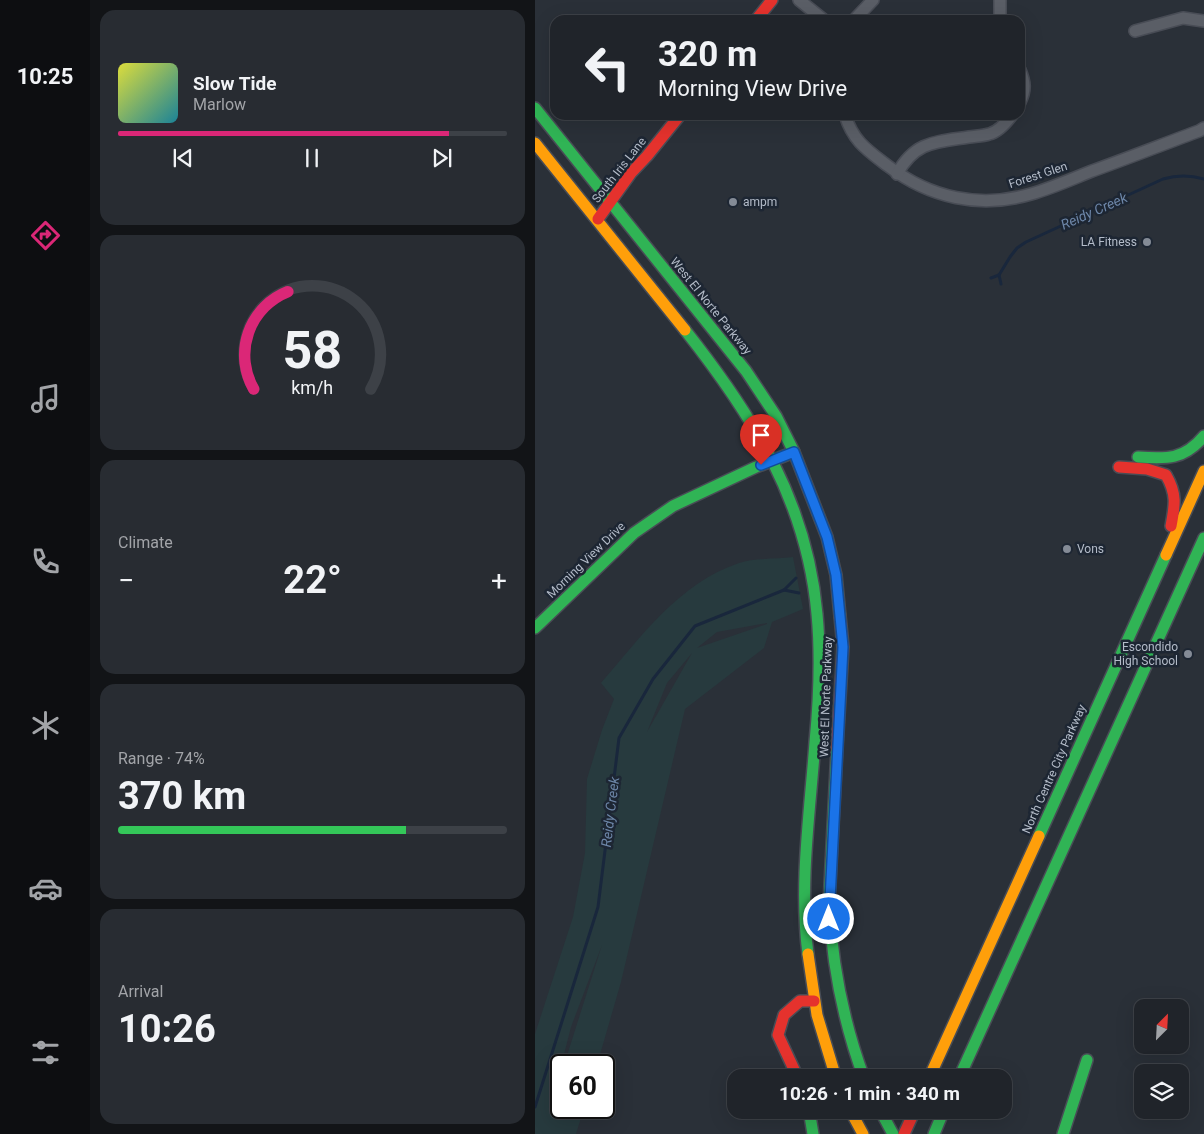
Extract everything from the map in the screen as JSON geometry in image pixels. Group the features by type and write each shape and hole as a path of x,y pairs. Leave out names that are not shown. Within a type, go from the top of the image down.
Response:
{"main road":[{"path":"760,15 772,0"},
{"name":"West El Norte Parkway","path":"536,109 746,371 776,416 794,452 827,537 836,575 843,647 829,895 830,934 837,988 847,1032 861,1069"},
{"name":"South Iris Lane","path":"598,219 631,173 676,120"},
{"name":"West El Norte Parkway","path":"535,142 598,219 732,392 773,460 793,507 807,552 817,612 819,644 818,688 805,907 814,1001 833,1069"},
{"path":"1164,560 1176,497 1173,486 1166,475 1158,471 1119,461 1180,457 1204,436"},
{"name":"Morning View Drive","path":"535,628 633,533 673,506 794,452"},
{"name":"North Centre City Parkway","path":"933,1069 1204,471"},
{"path":"963,1069 1204,538"},
{"path":"794,1069 778,1035 784,1015 800,1001 814,1001"},
{"path":"1063,1134 1087,1060"},
{"path":"810,1119 813,1134"},
{"path":"855,1119 863,1134"},
{"path":"885,1119 893,1134"},
{"path":"903,1134 910,1119"},
{"path":"933,1134 940,1119"}],"street":[{"path":"799,0 818,15"},
{"path":"859,15 873,0"},
{"path":"1000,0 1000,15"},
{"path":"1135,31 1183,18 1204,21"},
{"name":"Forest Glen","path":"847,120 855,138 865,149 897,174 925,190 963,200 1001,200 1031,194 1204,128"},
{"path":"897,174 903,163 921,146 933,142 990,134 1008,120"}],"green space":[{"path":"793,557 803,609 772,622 764,648 685,709 621,982 600,1054 567,1054 602,945 571,1027 564,1054 550,1054 550,1119 581,1119 576,1134 535,1134 535,1034 573,917 585,853 587,779 614,699 601,683 646,630 680,598 717,572 745,561","holes":["767,624 697,648 717,632","692,653 647,732 667,683"]}],"waterway":[{"name":"Reidy Creek","path":"991,278 999,275 1017,248 1026,242 1163,179 1184,176 1204,179"},
{"name":"Reidy Creek","path":"999,275 1001,284"},
{"name":"Reidy Creek","path":"535,1107 598,907 619,738 653,679 695,626 784,590 796,578"},
{"name":"Reidy Creek","path":"784,590 799,593"}],"traffic: fast":[{"path":"535,108 746,371 776,416 794,452 827,537 836,575 840,616"},
{"path":"685,330 733,395 773,462 789,497 802,534 811,573 817,614 819,662 818,710 805,875 808,954"},
{"path":"1138,457 1166,458 1182,454 1197,444 1204,436"},
{"path":"535,628 634,533 673,506 756,467 794,452"},
{"path":"963,1069 1204,538"},
{"path":"1039,836 1166,555"},
{"path":"837,749 829,904 833,948 844,1014 861,1069"},
{"path":"1063,1134 1087,1060"},
{"path":"810,1119 813,1134"},
{"path":"885,1119 893,1134"},
{"path":"934,1134 940,1119"}],"traffic: slow":[{"path":"535,143 685,330"},
{"path":"1166,555 1204,471"},
{"path":"933,1069 1039,836"},
{"path":"808,954 817,1015 833,1069"},
{"path":"855,1119 863,1134"}],"traffic: jam":[{"path":"760,15 772,0"},
{"path":"598,219 631,173 676,120"},
{"path":"1119,467 1147,469 1166,475 1172,488 1174,500 1171,526"},
{"path":"837,749 843,647 840,616"},
{"path":"794,1069 778,1035 784,1015 800,1001 814,1001"},
{"path":"904,1134 911,1119"}],"place":[{"name":"ampm","path":"733,202"},
{"name":"LA Fitness","path":"1147,242"},
{"name":"Vons","path":"1067,549"},
{"name":"Escondido High School","path":"1188,654"}],"route":[{"path":"761,465 794,452 827,537 836,575 841,612 843,672 829,919"}]}
